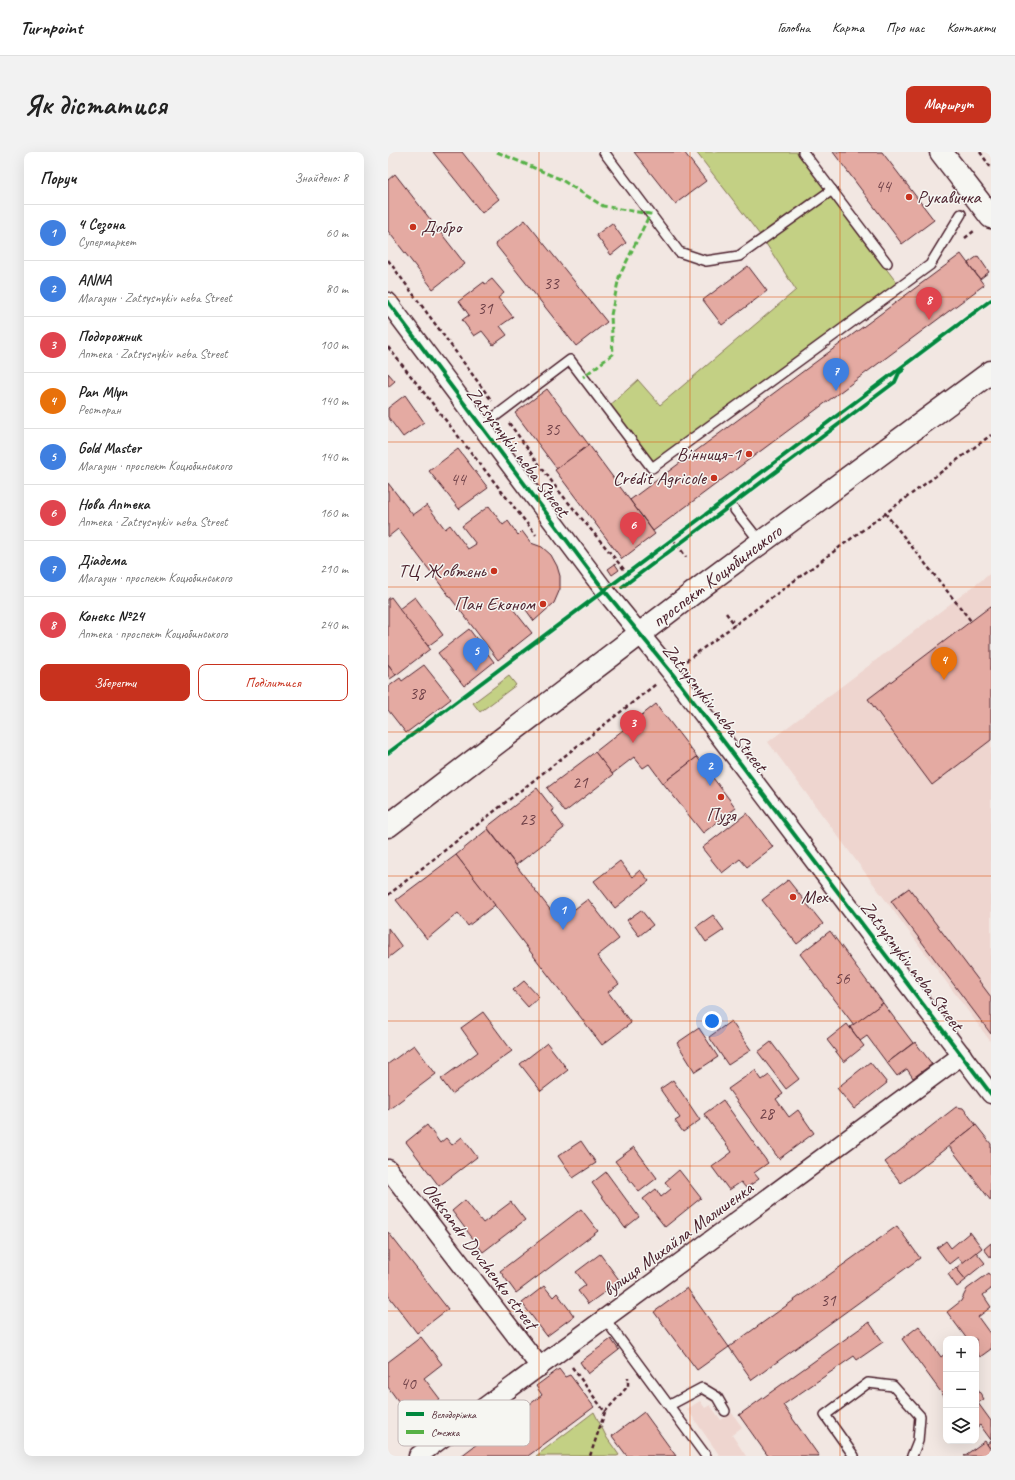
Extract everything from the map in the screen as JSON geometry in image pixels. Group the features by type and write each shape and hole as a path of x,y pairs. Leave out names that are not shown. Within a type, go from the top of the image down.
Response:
{"main road":[{"path":"941,152 991,217"},
{"name":"проспект Коцюбинського","path":"388,826 640,634 991,372"}],"street":[{"name":"Zatsysnykiv neba Street","path":"388,302 604,590 671,672 991,1094"},
{"name":"вулиця Михайла Малишенка","path":"495,1400 962,1055"},
{"name":"Oleksandr Dovzhenko street","path":"388,1169 540,1367"},
{"name":"вулиця Михайла Малишенка","path":"418,1456 432,1446"}],"lane":[{"path":"604,152 679,252 706,261 739,256 832,190"},
{"path":"803,152 887,263"},
{"path":"482,427 570,360 652,468 930,265 961,214"},
{"path":"735,510 761,543"},
{"path":"605,1319 670,1405 706,1456"},
{"path":"854,1456 825,1415 868,1383 893,1386 920,1416 918,1441 912,1456"},
{"path":"670,1405 702,1388 717,1397 724,1411"}],"path":[{"path":"980,152 991,168"},
{"path":"730,496 991,300"},
{"path":"897,377 899,373 991,304"},
{"path":"388,347 542,540"},
{"path":"388,753 724,501"},
{"path":"885,513 971,621"},
{"path":"673,539 686,557"},
{"path":"672,550 685,540"},
{"path":"726,613 735,625"},
{"path":"590,1456 605,1412 628,1386 629,1364 626,1347"},
{"path":"561,1352 605,1412"}],"shaded area":[{"path":"991,573 991,1042 768,742"},
{"path":"700,1401 705,1408 710,1405 721,1420 732,1413 742,1427 732,1435 746,1456 720,1456 687,1409"}],"green space":[{"path":"696,152 798,152 900,287 652,468 607,408 638,380 660,405 796,290 763,239"},
{"path":"509,676 516,685 480,712 473,703"},
{"path":"594,1412 607,1438 619,1455 536,1456"}],"building":[{"path":"433,152 462,152 499,199 482,213"},
{"path":"634,152 684,152 706,181 675,204"},
{"path":"833,152 882,152 934,220 902,244"},
{"path":"395,174 465,264 433,289 388,231 388,180"},
{"path":"525,220 607,322 576,346 495,244"},
{"path":"612,223 626,243 611,255 596,235"},
{"path":"961,254 984,285 653,531 630,500"},
{"path":"978,256 989,272 980,279 968,263"},
{"path":"748,266 767,291 722,325 703,300"},
{"path":"492,279 504,293 498,298 513,317 500,326 507,335 493,345 482,331 474,336 462,320 469,315 459,301 484,282 485,284"},
{"path":"388,373 395,381 388,387"},
{"path":"547,389 589,445 557,469 515,413"},
{"path":"405,395 424,422 403,437 388,417 388,408"},
{"path":"589,445 655,534 622,559 555,470"},
{"path":"458,449 488,488 459,509 429,471"},
{"name":"ТЦ Жовтень","path":"388,483 413,515 427,505 445,529 450,525 468,549 476,544 462,526 489,506 503,525 508,521 518,535 522,531 531,543 542,547 551,555 560,576 560,589 554,603 534,621 521,603 513,609 532,633 498,660 398,529 388,537"},
{"path":"615,564 619,570 612,575 608,569"},
{"path":"391,597 430,649 396,675 388,664 388,599"},
{"path":"415,597 443,635 428,646 399,609"},
{"path":"991,606 991,740 932,785 868,699"},
{"path":"469,629 494,662 464,686 438,653"},
{"path":"388,664 396,675 390,679 388,675"},
{"path":"424,665 451,699 406,733 388,710 388,687 400,678 402,681"},
{"path":"656,704 697,757 663,783 649,764 643,768 634,757 612,774 595,752"},
{"path":"595,752 613,775 565,812 547,788"},
{"path":"697,757 736,808 703,833 663,783"},
{"path":"537,788 554,810 552,811 564,828 516,865 487,827"},
{"path":"747,813 773,847 747,867 740,859 722,873 702,848"},
{"path":"488,829 559,921 588,899 619,939 597,956 619,984 608,992 631,1023 602,1045 456,855"},
{"path":"456,855 495,905 468,926 458,913 427,939 396,900"},
{"path":"620,861 632,877 640,870 649,881 615,908 594,881"},
{"path":"788,880 823,924 797,944 762,900"},
{"path":"909,888 991,997 991,1034 891,901"},
{"path":"641,910 653,925 639,936 627,920"},
{"path":"713,915 724,930 706,942 696,927"},
{"path":"388,928 402,947 388,958"},
{"path":"830,931 883,1003 854,1025 800,954"},
{"path":"524,981 539,997 528,1007 513,990"},
{"path":"883,1003 913,1043 887,1063 867,1036 860,1041 850,1027"},
{"path":"483,1012 512,1051 452,1094 441,1079 478,1052 461,1028"},
{"path":"731,1021 751,1050 728,1065 709,1037"},
{"path":"847,1024 864,1046 844,1062 827,1040"},
{"path":"699,1028 718,1057 695,1072 677,1043"},
{"path":"771,1042 799,1079 786,1089 758,1052"},
{"path":"915,1042 932,1064 913,1078 907,1069 897,1076 887,1063"},
{"path":"547,1043 568,1070 541,1091 520,1064"},
{"path":"414,1045 436,1074 388,1110 388,1064"},
{"path":"870,1062 887,1083 854,1109 837,1088"},
{"path":"755,1070 762,1080 769,1075 783,1094 776,1099 789,1117 798,1110 814,1133 779,1159 728,1089"},
{"path":"673,1080 700,1120 683,1132 675,1121 680,1118 660,1089"},
{"path":"723,1100 768,1163 754,1173 759,1179 746,1188 741,1182 729,1190 712,1167 732,1152 704,1114"},
{"path":"956,1107 963,1108 976,1125 901,1183 885,1162"},
{"path":"427,1125 440,1143 446,1138 452,1145 462,1137 477,1157 439,1186 406,1142"},
{"path":"976,1125 991,1144 991,1201 949,1146"},
{"path":"581,1141 596,1163 573,1178 558,1156"},
{"path":"634,1147 657,1178 639,1192 615,1161"},
{"path":"679,1170 701,1198 665,1227 643,1199 656,1189 661,1197 671,1189 665,1182"},
{"path":"606,1172 639,1217 625,1228 592,1183"},
{"path":"465,1200 483,1223 511,1202 525,1220 483,1252 452,1211"},
{"path":"581,1209 598,1231 516,1293 500,1271"},
{"path":"897,1226 920,1258 752,1380 729,1347"},
{"path":"388,1232 448,1309 417,1333 388,1295"},
{"path":"970,1232 982,1248 963,1263 958,1257 949,1264 937,1248 946,1241 951,1248"},
{"path":"991,1243 991,1258 984,1249"},
{"path":"976,1252 985,1263 965,1279 956,1268"},
{"path":"600,1254 620,1281 588,1304 578,1291 586,1285 576,1272"},
{"path":"956,1268 966,1280 957,1287 948,1274"},
{"path":"989,1273 991,1276 991,1289 983,1295 991,1307 978,1317 991,1335 991,1349 980,1357 979,1336 965,1336 947,1312 961,1301 967,1289"},
{"path":"544,1286 553,1297 557,1293 574,1316 547,1336 522,1303"},
{"path":"687,1288 729,1347 697,1370 654,1312"},
{"path":"869,1322 883,1342 857,1360 854,1356 783,1405 819,1456 768,1456 739,1415"},
{"path":"919,1326 941,1357 943,1355 943,1395 902,1339"},
{"path":"421,1337 442,1364 424,1378 440,1399 398,1401 388,1387 388,1362"},
{"path":"611,1339 619,1350 588,1374 580,1362"},
{"path":"559,1369 565,1377 570,1375 594,1407 528,1456 461,1456 474,1446 530,1446 530,1404 542,1395 536,1386"},
{"path":"979,1392 984,1399 979,1402"},
{"path":"979,1404 991,1421 991,1440 980,1425 979,1426"},
{"path":"644,1412 676,1456 627,1456 612,1436"},
{"path":"985,1441 991,1450 991,1456 964,1456"},
{"path":"991,1441 991,1450 987,1444"}],"marked path":[{"path":"497,152 560,179 603,206 650,214 619,277 611,315 613,354 583,377"}],"cycle path":[{"path":"388,753 991,300"},
{"path":"388,302 604,590 671,672 991,1094"},
{"path":"622,587 895,382 899,373 903,370"}],"place":[{"name":"Рукавичка","path":"909,197"},
{"name":"Добро","path":"413,227"},
{"name":"Конекс №24","path":"929,320"},
{"name":"Діадема","path":"836,391"},
{"name":"Вінниця-1","path":"749,454"},
{"name":"Crédit Agricole","path":"714,478"},
{"name":"Нова Аптека","path":"633,545"},
{"name":"ТЦ Жовтень","path":"494,571"},
{"name":"Пан Економ","path":"543,604"},
{"name":"Gold Master","path":"476,671"},
{"name":"Pan Mlyn","path":"944,680"},
{"name":"Подорожник","path":"633,743"},
{"name":"ANNA","path":"710,786"},
{"name":"Пузя","path":"721,797"},
{"name":"Мех","path":"793,897"},
{"name":"4 Сезона","path":"563,930"}]}
